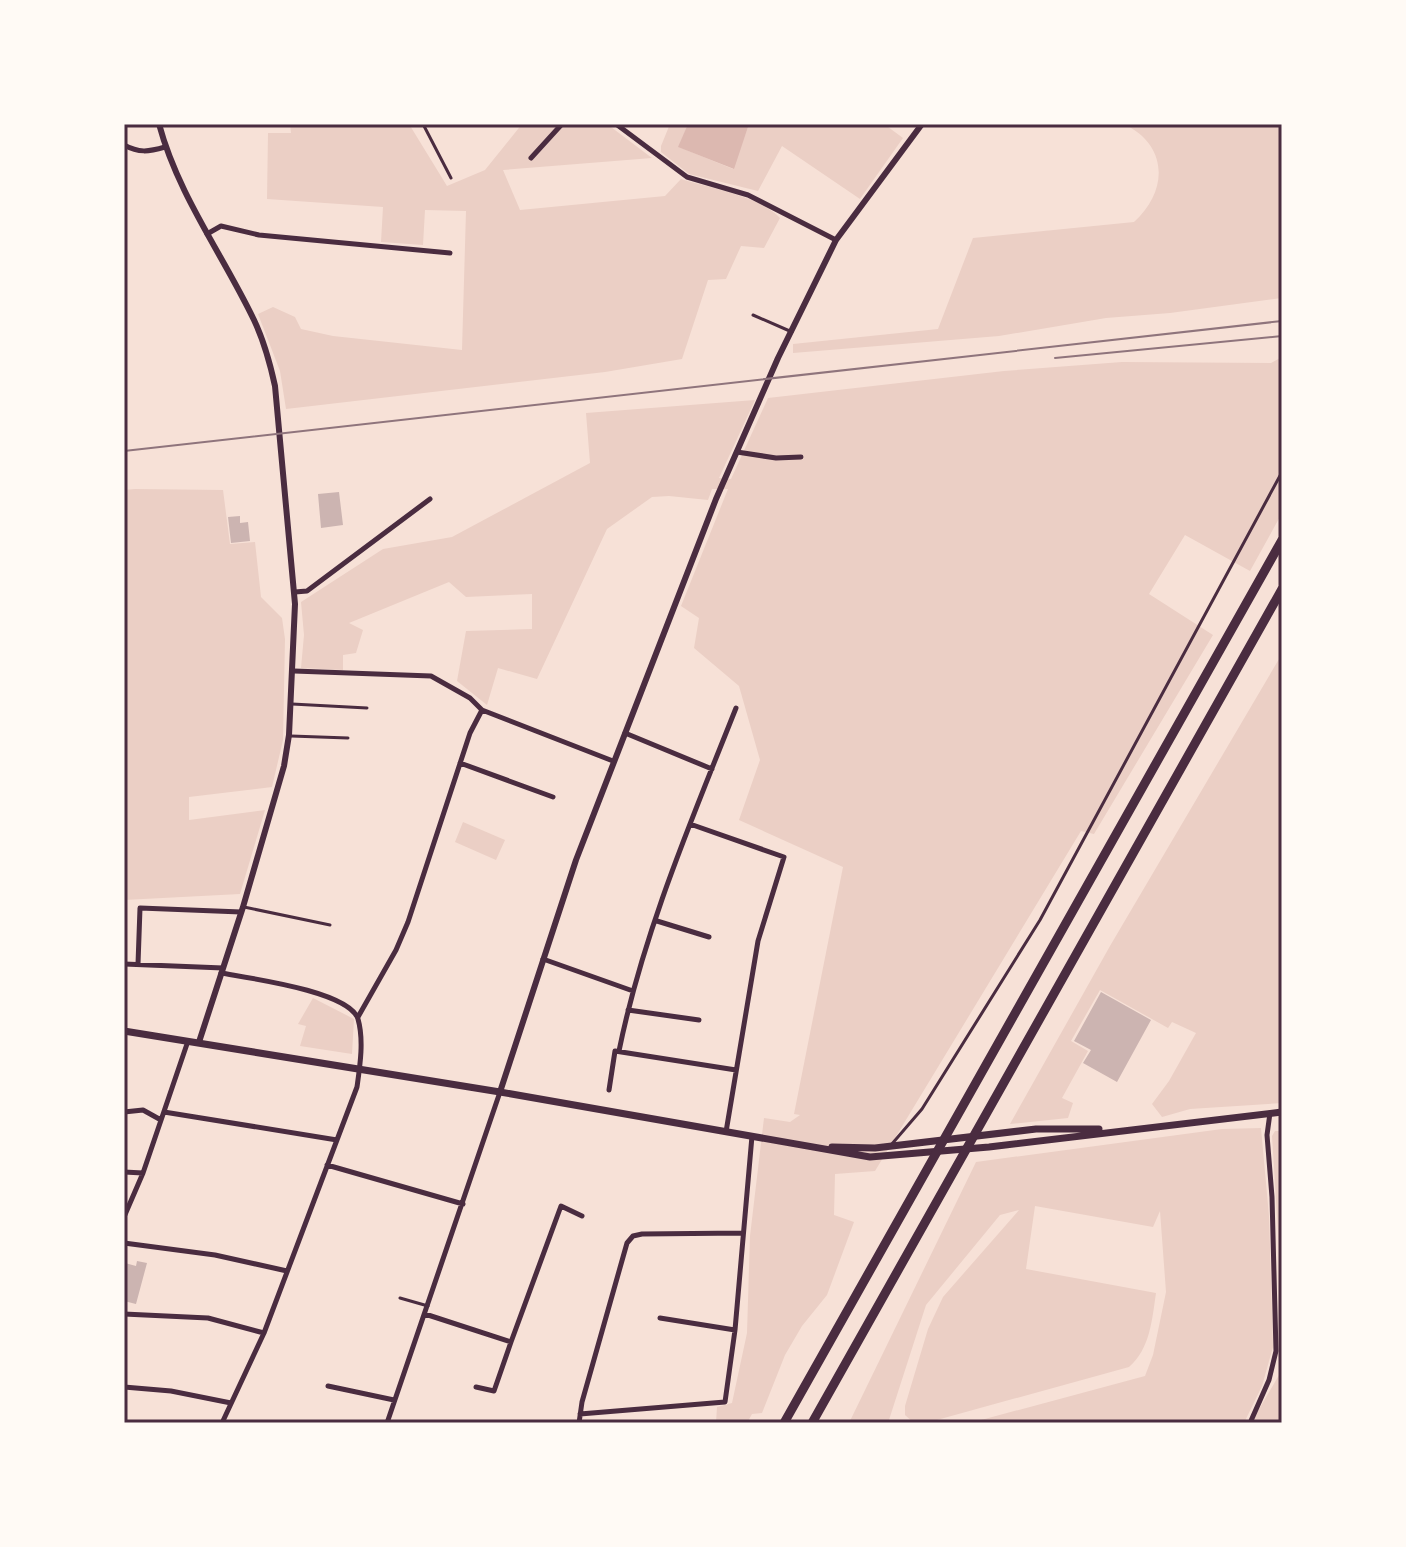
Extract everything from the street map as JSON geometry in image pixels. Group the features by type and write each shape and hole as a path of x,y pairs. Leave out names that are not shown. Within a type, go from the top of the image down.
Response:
{"highway":[{"path":"784,1423 1282,540"},
{"path":"812,1423 1282,589"}],"main road":[{"path":"124,1031 500,1092 870,1157 1282,1112"},
{"path":"830,1149 858,1150 1036,1129 1133,1129"}],"street":[{"path":"159,124 165,147 267,352 275,386 295,592 292,704 284,766 199,1042"},
{"path":"531,158 562,124"},
{"path":"616,124 687,177 748,195 836,240"},
{"path":"387,1423 613,761 716,499 836,240 922,124"},
{"path":"124,145 146,152 165,147"},
{"path":"207,234 221,226 259,235 450,253"},
{"path":"737,452 776,458 801,457"},
{"path":"295,592 307,591 430,499"},
{"path":"294,671 431,676 470,698 482,710 613,761"},
{"path":"609,1090 633,991 690,824 736,708"},
{"path":"222,1423 264,1333 357,1087 358,1017 396,950 408,922 460,763 482,710"},
{"path":"625,733 712,769"},
{"path":"460,763 553,797"},
{"path":"690,824 784,857 758,941 726,1132"},
{"path":"138,964 140,908 242,910"},
{"path":"657,921 709,937"},
{"path":"543,959 633,991"},
{"path":"124,964 222,970 314,991 350,1009 358,1017"},
{"path":"628,1010 699,1020"},
{"path":"124,1217 143,1173 188,1041"},
{"path":"617,1051 736,1070"},
{"path":"124,1112 143,1110 161,1120"},
{"path":"164,1112 337,1140"},
{"path":"1250,1423 1269,1380 1276,1351 1272,1197 1267,1135 1270,1113"},
{"path":"580,1414 725,1402 735,1330 752,1136"},
{"path":"327,1165 463,1204"},
{"path":"124,1172 143,1173"},
{"path":"476,1387 494,1391 561,1206 582,1216"},
{"path":"579,1423 627,1243 633,1236 743,1233"},
{"path":"124,1243 215,1255 287,1271"},
{"path":"124,1314 208,1318 264,1333"},
{"path":"425,1314 511,1342"},
{"path":"660,1318 735,1330"},
{"path":"328,1386 394,1400"},
{"path":"124,1387 171,1391 231,1403"}],"lane":[{"path":"423,124 451,178"},
{"path":"753,315 792,332"},
{"path":"890,1146 922,1109 1040,920 1282,472"},
{"path":"292,704 367,708"},
{"path":"289,735 348,738"},
{"path":"242,910 330,925"},
{"path":"400,1298 428,1306"}],"shaded area":[{"path":"290,124 409,124 447,186 485,170 522,124 607,124 652,158 503,170 520,210 665,196 681,179 761,204 780,218 764,248 741,246 726,279 708,280 682,359 605,372 286,409 280,371 258,314 273,307 295,317 301,329 333,336 462,350 466,211 425,210 423,245 381,242 383,207 267,199 268,133 291,133"},
{"path":"670,124 688,124 679,147 733,169 749,124 884,124 903,138 860,199 782,146 758,191 689,174 661,152"},
{"path":"688,124 749,124 734,169 678,147"},
{"path":"1124,124 1282,124 1282,298 1106,318 999,336 793,353 793,344 938,329 973,238 1134,222 1153,197 1159,170 1149,144"},
{"path":"1282,357 1282,513 1250,571 1185,535 1149,594 1213,635 1094,834 1081,831 875,1171 835,1174 834,1215 854,1222 827,1295 802,1326 785,1355 762,1413 752,1414 747,1423 716,1423 717,1407 732,1403 747,1333 750,1236 764,1118 790,1122 800,1115 794,1114 843,867 739,820 760,760 739,686 694,648 699,618 681,606 728,489 712,489 708,500 652,497 607,529 537,679 498,668 487,705 457,681 466,631 532,629 532,594 466,597 449,582 349,623 363,630 356,653 343,655 343,670 301,668 304,635 301,602 383,549 452,537 590,463 586,413 755,400 719,478 731,479 768,398 1004,371 1122,362 1271,363"},
{"path":"124,490 223,490 230,544 255,542 261,597 282,618 285,639 283,740 272,787 189,797 189,820 265,810 240,894 124,900"},
{"path":"1282,654 1282,1103 1190,1109 1162,1117 1152,1104 1196,1033 1172,1022 1168,1028 1100,990 1071,1041 1088,1051 1062,1098 1073,1103 1068,1118 1010,1124 1110,946"},
{"path":"463,822 505,840 496,860 455,842"},
{"path":"313,998 354,1019 352,1054 300,1046 306,1026 298,1024"},
{"path":"1261,1128 1269,1216 1273,1347 1262,1386 1244,1423 970,1423 1145,1376 1153,1355 1166,1292 1160,1211 1153,1227 1035,1206 1026,1269 1156,1293 1149,1333 1136,1360 1129,1367 926,1423 914,1423 905,1415 928,1329 943,1297 1019,1210 1000,1215 926,1305 888,1423 849,1423 976,1162 1222,1129"},
{"path":"1275,1131 1282,1131 1282,1296 1272,1136"},
{"path":"1282,1370 1282,1423 1251,1423"}],"building":[{"path":"339,492 343,525 321,528 318,494"},
{"path":"240,516 240,523 248,522 250,541 231,543 228,517"},
{"path":"1101,992 1151,1020 1117,1082 1083,1063 1091,1050 1074,1041"},
{"path":"137,1261 147,1263 136,1304 124,1301 124,1266 125,1263 136,1266"}],"railway":[{"path":"124,451 1282,321"},
{"path":"1055,358 1282,336"}]}
